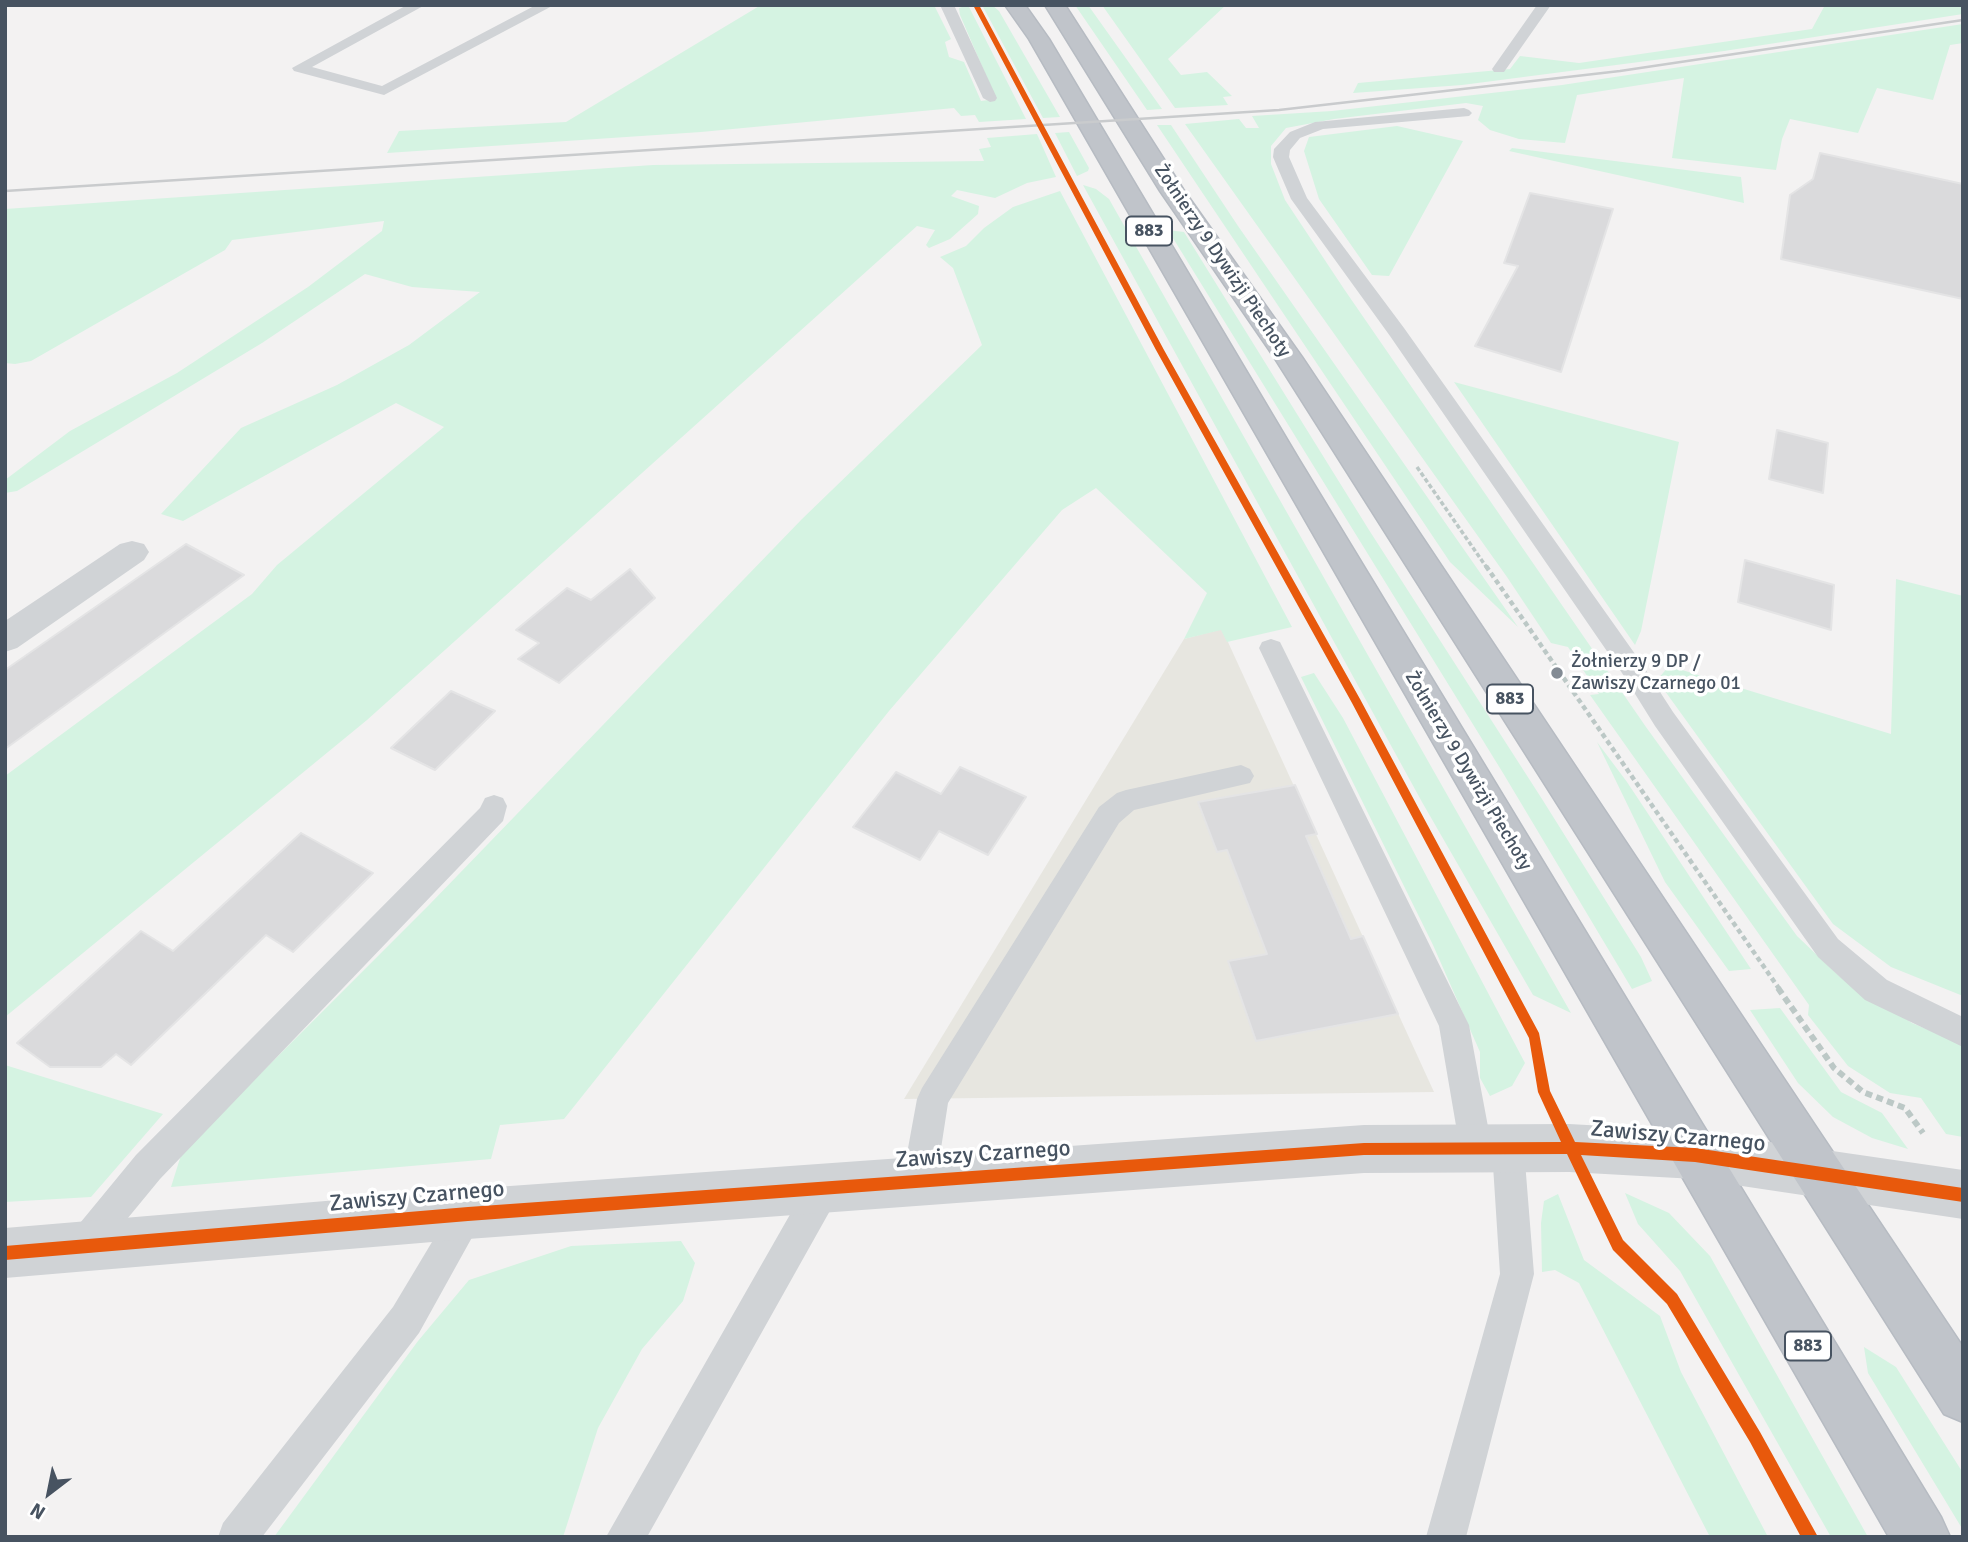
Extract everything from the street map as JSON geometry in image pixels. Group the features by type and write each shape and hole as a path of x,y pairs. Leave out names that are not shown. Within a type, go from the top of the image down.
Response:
{"highway":[{"name":"Żołnierzy 9 Dywizji Piechoty","path":"1015,5 1039,39 1131,200 1921,1537"},
{"name":"Żołnierzy 9 Dywizji Piechoty","path":"1055,5 1172,191 1288,357 1963,1395"}],"street":[{"path":"5,639 132,552"},
{"name":"Zawiszy Czarnego","path":"5,1253 468,1214 1364,1149 1569,1148 1695,1156 1963,1195"}],"lane":[{"path":"418,5 299,68 384,91 547,5"},
{"path":"947,5 990,98"},
{"path":"1499,69 1544,5"},
{"path":"1464,113 1320,125 1295,135 1282,149 1281,157 1299,199 1397,332 1703,775 1828,948 1876,990 1963,1033"},
{"path":"1271,648 1454,1025 1492,1149 1517,1274 1446,1537"},
{"path":"919,1181 933,1099 1109,815 1126,801 1241,776"},
{"path":"83,1246 148,1167 493,813 494,806"},
{"path":"625,1537 824,1188"},
{"path":"237,1537 406,1320 468,1214"}],"path":[{"path":"1413,462 1834,1068 1863,1092 1905,1108 1928,1142"}],"shaded area":[{"path":"1222,629 1434,1092 904,1099 1184,639"}],"green space":[{"path":"761,5 934,5 951,39 945,42 949,57 964,62 981,101 996,99 960,15 959,8 968,5 1026,119 979,122 975,115 961,116 954,108 701,132 387,153 399,131 566,122"},
{"path":"982,5 992,5 999,11 1060,117 1043,118"},
{"path":"1075,5 1088,5 1162,109 1147,110"},
{"path":"1102,5 1226,5 1168,59 1181,75 1207,72 1232,96 1223,97 1228,105 1175,108"},
{"path":"1825,5 1963,5 1963,14 1724,51 1462,85 1353,93 1358,83 1510,69 1520,56 1579,63 1812,29"},
{"path":"1963,24 1963,43 1950,45 1933,100 1877,88 1858,133 1790,119 1782,139 1776,170 1672,158 1684,78 1577,95 1565,143 1519,139 1490,130 1478,120 1483,106 1466,103 1334,119 1286,128 1271,146 1271,164 1285,200 1344,289 1646,727 1797,936 1839,976 1912,1023 1963,1044 1963,1137 1946,1134 1921,1098 1890,1093 1848,1066 1808,1015 1809,1005 1590,695 1599,694 1568,647 1551,643 1185,124 1239,119 1246,128 1259,128 1252,116 1332,111 1562,85"},
{"path":"1157,125 1171,125 1238,226 1518,627 1450,562"},
{"path":"1397,126 1463,141 1389,276 1372,275 1319,199 1304,151 1309,137"},
{"path":"1069,132 1089,168 1077,176 1055,133"},
{"path":"1037,134 1056,177 1027,183 995,198 957,190 951,196 979,206 978,214 950,239 929,248 926,245 935,230 917,226 367,720 5,1017 5,776 252,594 277,565 444,427 396,403 183,521 161,514 241,428 337,385 409,345 480,292 412,287 365,274 262,343 17,491 5,493 5,480 70,431 177,373 308,287 382,231 384,221 232,240 225,250 31,361 15,364 5,363 5,209 653,165 984,161 979,149 991,147 987,138"},
{"path":"1512,148 1741,177 1744,203 1509,151"},
{"path":"1083,185 1096,189 1109,199 1571,1013 1533,995 1422,802"},
{"path":"1060,191 1292,627 1227,642 1221,630 1184,639 1207,593 1096,488 1062,510 889,711 564,1119 500,1125 491,1159 171,1187 182,1152 429,905 802,519 982,345 953,268 940,257 966,246 984,228 1013,207"},
{"path":"1168,230 1184,232 1369,530 1641,957 1652,981 1632,989 1503,773"},
{"path":"1454,382 1679,442 1641,631 1635,645"},
{"path":"1896,579 1963,596 1963,996 1891,967 1833,924 1657,680 1669,666 1891,734"},
{"path":"1314,673 1343,718 1525,1063 1512,1086 1490,1096 1480,1078 1480,1052 1433,945 1301,677"},
{"path":"1597,742 1627,782 1751,969 1729,971 1665,882"},
{"path":"1780,1008 1841,1092 1882,1113 1908,1149 1872,1138 1833,1117 1798,1083 1750,1010"},
{"path":"5,1065 163,1114 91,1197 5,1202"},
{"path":"1625,1193 1669,1213 1710,1256 1868,1537 1831,1537 1680,1271 1638,1224"},
{"path":"1558,1194 1584,1260 1660,1316 1681,1372 1768,1537 1710,1537 1579,1283 1555,1270 1542,1272 1541,1223 1544,1201"},
{"path":"681,1241 695,1263 683,1301 642,1349 598,1428 563,1537 274,1537 418,1341 469,1280 571,1246"},
{"path":"1864,1347 1896,1367 1963,1473 1963,1530 1868,1373"}],"building":[{"path":"1820,153 1963,184 1963,299 1781,259 1790,195 1813,179"},
{"path":"1530,193 1613,209 1561,372 1475,346 1518,266 1504,263"},
{"path":"1777,430 1828,443 1823,493 1769,479"},
{"path":"186,544 244,575 5,749 5,670"},
{"path":"1745,560 1834,585 1831,630 1738,602"},
{"path":"630,569 655,598 559,683 518,659 539,643 516,630 567,588 591,600"},
{"path":"451,691 495,711 435,770 391,748"},
{"path":"960,767 1026,797 988,855 939,831 920,860 853,827 896,772 941,794"},
{"path":"1295,785 1317,834 1306,836 1351,939 1363,936 1398,1014 1256,1041 1228,961 1267,954 1227,850 1217,852 1198,802"},
{"path":"301,833 373,873 293,952 266,935 131,1065 116,1054 101,1067 50,1067 17,1043 141,931 173,951"}],"railway":[{"path":"5,191 1279,110 1620,71 1963,20"}],"cycle path":[{"path":"976,5 1160,350 1356,702 1535,1037 1544,1092 1618,1245 1672,1299 1755,1437 1810,1537"},
{"path":"5,1253 468,1214 1364,1149 1569,1148 1695,1155 1963,1195"}],"place":[{"name":"Żołnierzy 9 DP / Zawiszy Czarnego 01","path":"1557,673"}]}
